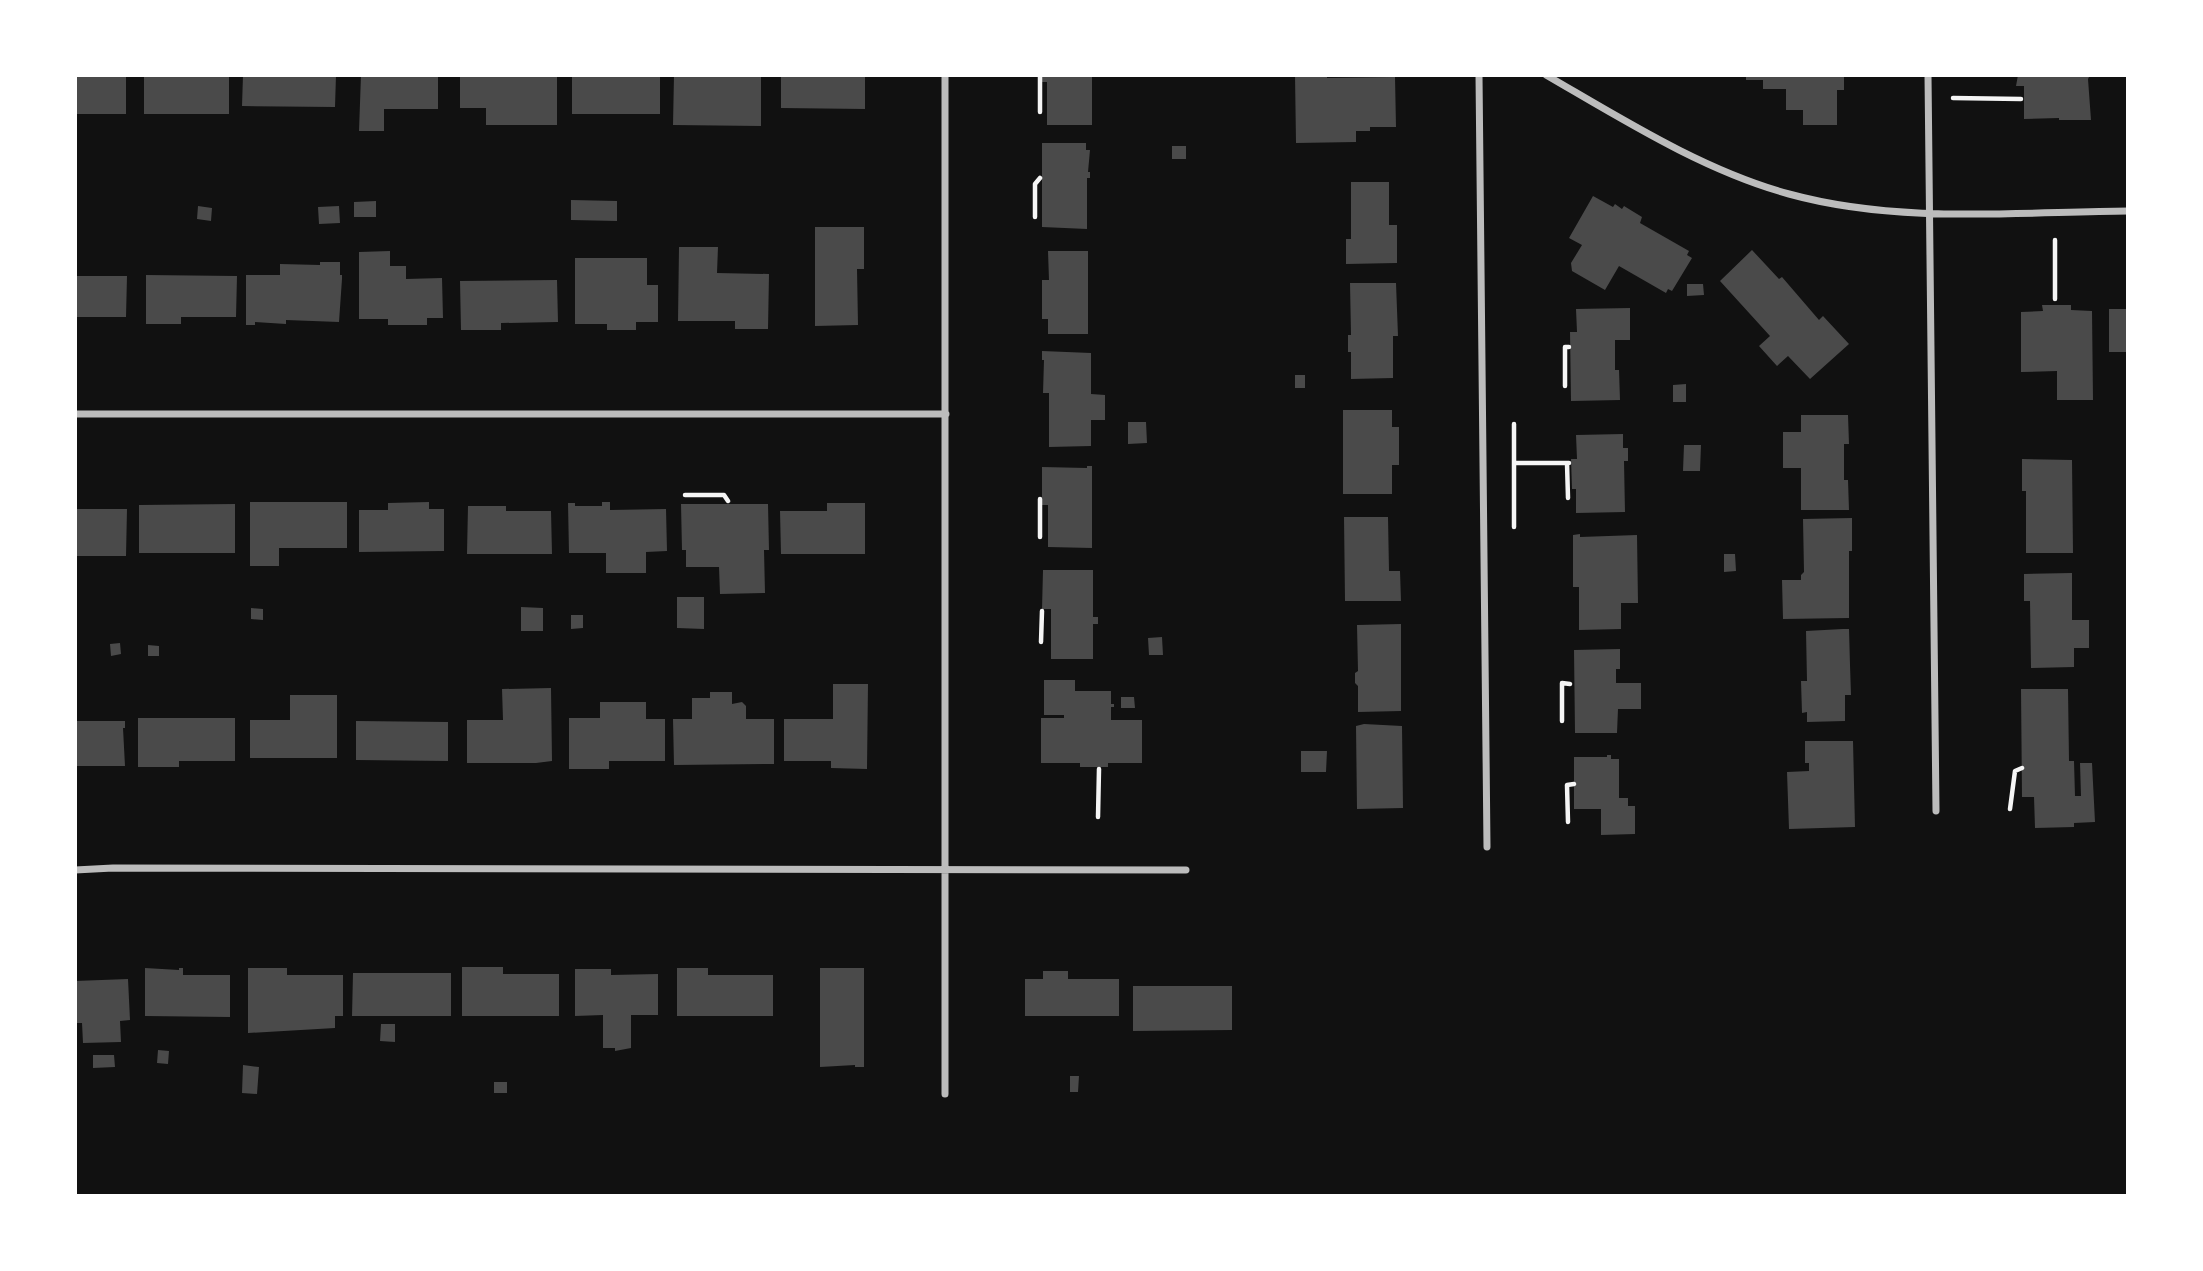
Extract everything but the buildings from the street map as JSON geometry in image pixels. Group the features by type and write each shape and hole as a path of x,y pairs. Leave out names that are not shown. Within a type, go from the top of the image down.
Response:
{"street":[{"path":"945,75 945,1094"},
{"path":"1479,75 1487,847"},
{"path":"1546,75 1645,131 1759,185 1790,195 1867,209 1930,214 2128,211"},
{"path":"1928,75 1936,811"},
{"path":"75,414 946,414"},
{"path":"75,870 1186,870"}],"path":[{"path":"1040,77 1040,112"},
{"path":"1953,98 2021,99"},
{"path":"1035,217 1035,184 1040,178"},
{"path":"2055,240 2055,299"},
{"path":"1565,386 1565,347 1569,347"},
{"path":"1514,425 1514,527"},
{"path":"1514,463 1568,463 1568,498"},
{"path":"685,495 721,494 728,501"},
{"path":"1040,499 1040,537"},
{"path":"1041,642 1042,611"},
{"path":"1562,721 1562,683 1570,684"},
{"path":"2010,809 2015,771 2022,768"},
{"path":"1098,817 1099,769"},
{"path":"1568,822 1567,785 1574,784"}]}
